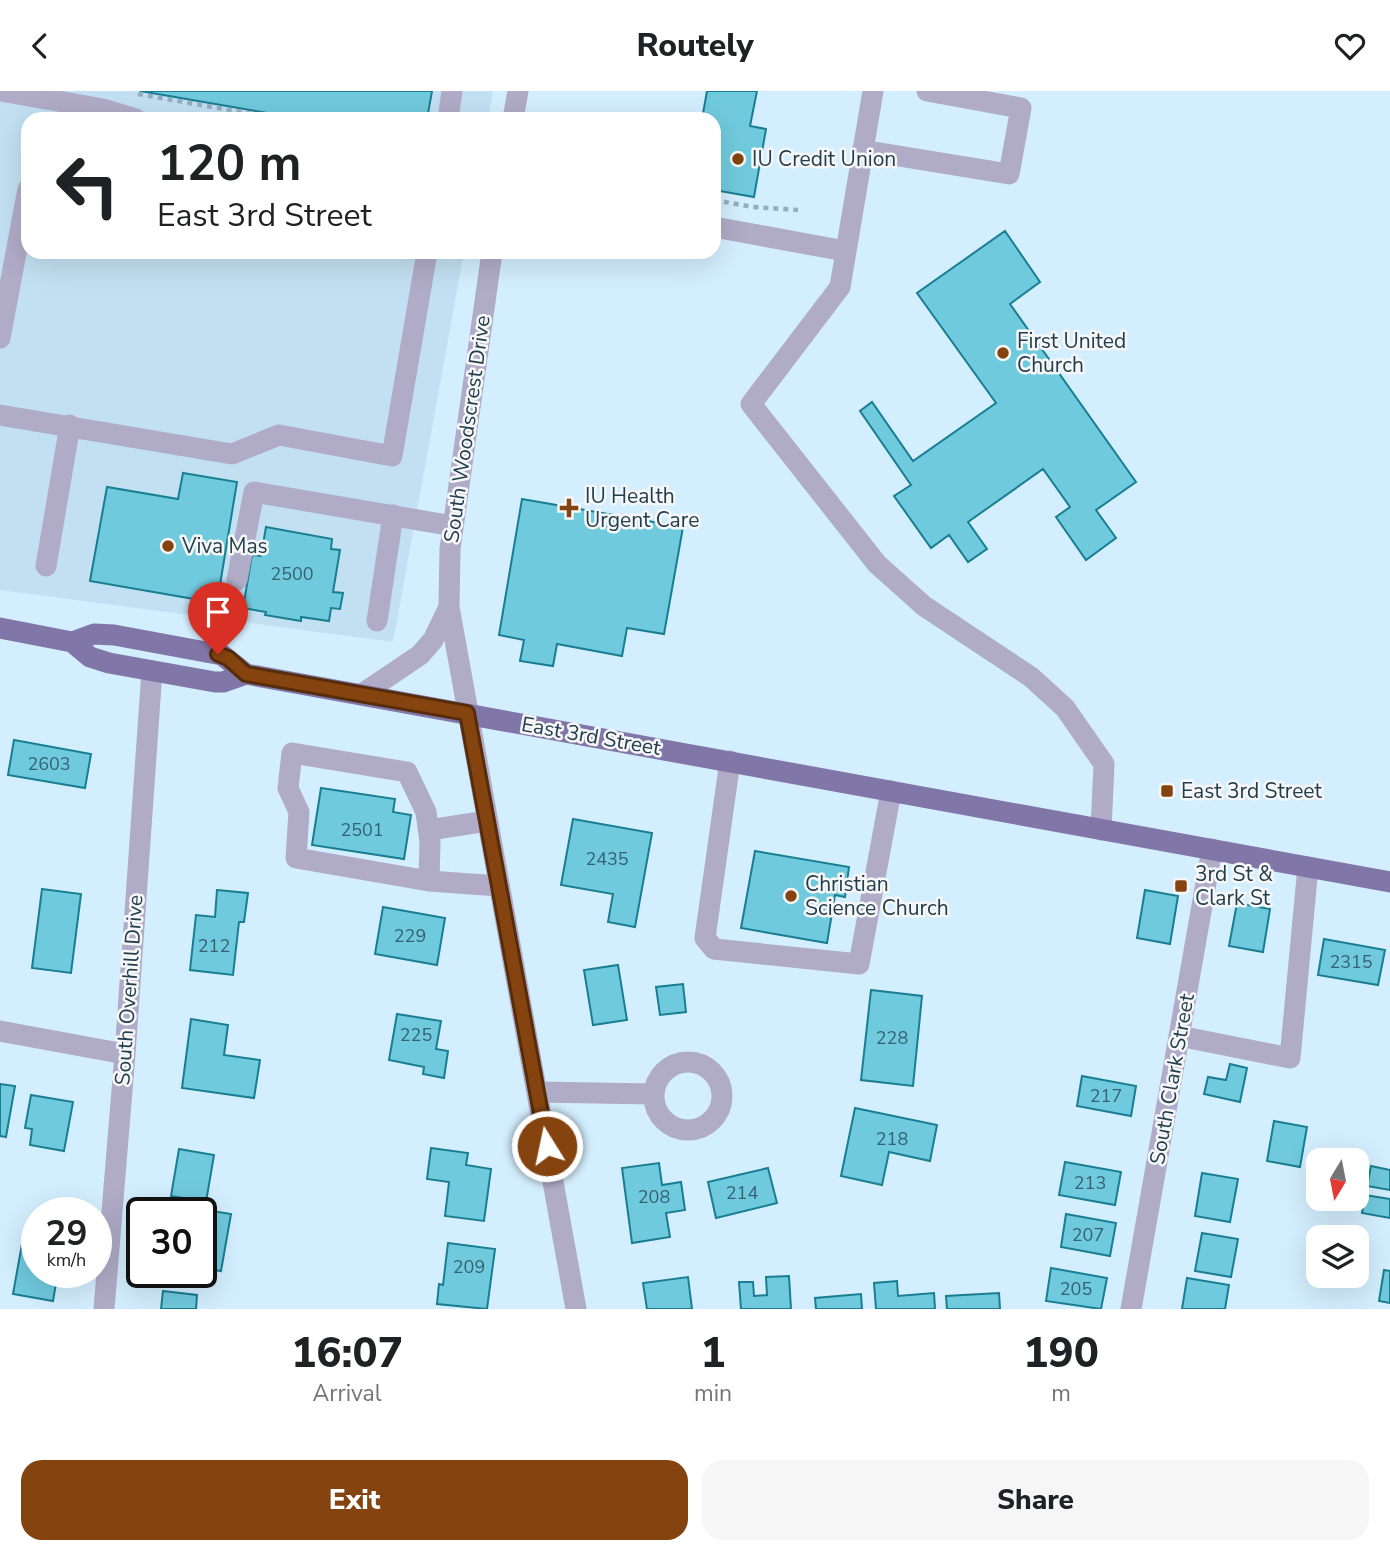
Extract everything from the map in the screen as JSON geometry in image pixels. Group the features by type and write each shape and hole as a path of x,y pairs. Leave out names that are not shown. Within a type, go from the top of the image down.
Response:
{"main road":[{"name":"East 3rd Street","path":"0,628 72,642 96,659 152,671 215,682 246,674 1390,882"},
{"name":"East 3rd Street","path":"72,642 85,636 103,633 196,650 228,658 246,674"}],"street":[{"path":"1,91 43,109 110,112"},
{"path":"449,112 452,91"},
{"path":"514,112 518,91"},
{"path":"873,91 840,287 751,404 877,564 924,606 1031,677 1065,708 1104,764 1101,829"},
{"path":"862,150 1009,174 1021,108 927,91"},
{"path":"0,338 21,226"},
{"path":"721,228 845,251"},
{"path":"0,415 232,454 279,435 391,456 426,259"},
{"name":"South Woodscrest Drive","path":"491,259 450,549 449,607 576,1309"},
{"path":"46,566 71,425"},
{"path":"237,580 254,492 453,526"},
{"path":"377,621 393,515"},
{"name":"South Woodscrest Drive","path":"362,694 420,655 433,640 449,607"},
{"name":"South Overhill Drive","path":"104,1309 152,671"},
{"path":"429,881 429,830 426,812 407,772 292,753 288,788 299,812 296,858 429,881 499,886"},
{"path":"730,761 705,938 715,949 859,964 891,791"},
{"path":"429,830 486,821"},
{"name":"South Clark Street","path":"1131,1309 1212,849"},
{"path":"1179,1035 1290,1058 1308,867"},
{"path":"0,1031 125,1054"},
{"path":"537,1092 654,1094"}],"path":[{"path":"136,93 242,112"},
{"path":"721,201 798,210"}],"shaded area":[{"path":"0,91 493,91 489,112 21,112 21,259 463,259 393,642 0,590"}],"building":[{"path":"140,91 432,91 428,112 262,112"},
{"name":"IU Credit Union","path":"707,91 757,91 750,126 766,129 754,197 721,191 721,112 703,112"},
{"name":"First United Church","path":"1005,231 1040,282 1010,304 1136,482 1096,510 1116,538 1086,560 1056,517 1070,507 1043,469 968,522 987,549 968,562 949,535 931,548 894,496 911,485 860,411 872,402 913,461 996,403 917,293"},
{"path":"183,473 237,482 217,603 90,581 107,487 178,499"},
{"path":"522,499 683,527 664,634 627,628 622,656 557,644 553,666 520,661 524,640 499,635"},
{"path":"266,527 332,539 331,549 340,550 333,592 343,593 340,609 331,608 329,621 301,617 301,621 243,608 252,555 261,556"},
{"path":"14,740 91,754 85,788 8,775"},
{"path":"321,788 395,799 393,812 411,815 404,859 312,845"},
{"path":"573,819 652,833 635,927 608,922 613,894 561,885"},
{"name":"Christian Science Church","path":"755,851 849,867 845,897 835,895 827,943 741,928"},
{"path":"42,889 81,894 71,973 32,968"},
{"path":"217,890 248,893 244,922 239,922 233,975 190,970 196,915 215,917"},
{"path":"1145,890 1178,896 1170,944 1137,938"},
{"path":"1237,903 1270,909 1263,952 1229,946"},
{"path":"383,907 445,918 437,965 375,954"},
{"path":"1324,939 1385,950 1378,985 1318,975"},
{"path":"618,965 627,1020 593,1025 584,970"},
{"path":"683,984 686,1012 660,1015 656,987"},
{"path":"871,990 922,996 913,1086 861,1080"},
{"path":"397,1014 441,1021 436,1049 448,1051 444,1078 423,1074 424,1067 389,1060"},
{"path":"191,1019 228,1025 224,1055 260,1060 254,1098 182,1088"},
{"path":"1230,1064 1247,1068 1240,1102 1204,1094 1208,1077 1226,1080"},
{"path":"1082,1076 1136,1086 1131,1116 1077,1106"},
{"path":"0,1084 15,1086 6,1137 0,1136"},
{"path":"31,1095 73,1102 64,1151 30,1145 32,1129 25,1128"},
{"path":"855,1108 937,1125 930,1161 889,1152 882,1185 841,1176"},
{"path":"1274,1121 1307,1127 1300,1167 1267,1161"},
{"path":"431,1148 468,1153 466,1165 491,1169 484,1221 445,1216 449,1182 427,1179"},
{"path":"179,1149 214,1155 207,1197 171,1196"},
{"path":"1065,1162 1121,1172 1115,1205 1059,1195"},
{"path":"659,1163 662,1185 681,1182 685,1210 666,1213 670,1237 632,1243 622,1168"},
{"path":"1371,1166 1390,1170 1390,1190 1369,1186"},
{"path":"768,1168 777,1203 716,1218 708,1182"},
{"path":"1202,1173 1238,1179 1230,1222 1195,1216"},
{"path":"1369,1196 1390,1199 1390,1218 1362,1213 1369,1211"},
{"path":"217,1212 231,1214 221,1271 217,1270"},
{"path":"1066,1214 1116,1223 1110,1256 1061,1247"},
{"path":"1202,1233 1238,1239 1231,1277 1195,1271"},
{"path":"448,1243 495,1249 487,1309 437,1304 439,1284 443,1285"},
{"path":"21,1250 21,1288 55,1288 53,1301 13,1294"},
{"path":"1051,1268 1107,1278 1101,1309 1046,1301"},
{"path":"1384,1270 1390,1271 1390,1303 1379,1301"},
{"path":"789,1276 791,1309 741,1309 739,1282 753,1282 754,1296 767,1295 766,1277"},
{"path":"688,1277 692,1309 647,1309 643,1283"},
{"path":"1187,1278 1229,1285 1225,1309 1182,1309"},
{"path":"897,1281 898,1296 934,1293 935,1309 876,1309 874,1283"},
{"path":"163,1291 197,1295 196,1309 161,1309"},
{"path":"999,1293 1000,1309 947,1309 946,1296"},
{"path":"861,1294 862,1309 816,1309 815,1298"}],"place":[{"name":"IU Credit Union","path":"738,159"},
{"name":"First United Church","path":"1003,353"},
{"name":"IU Health Urgent Care","path":"569,508"},
{"name":"Viva Mas","path":"168,546"},
{"name":"East 3rd Street","path":"1167,791"},
{"name":"3rd St & Clark St","path":"1181,886"},
{"name":"Christian Science Church","path":"791,896"}],"route":[{"path":"218,654 228,658 246,674 467,713 547,1146"}]}
